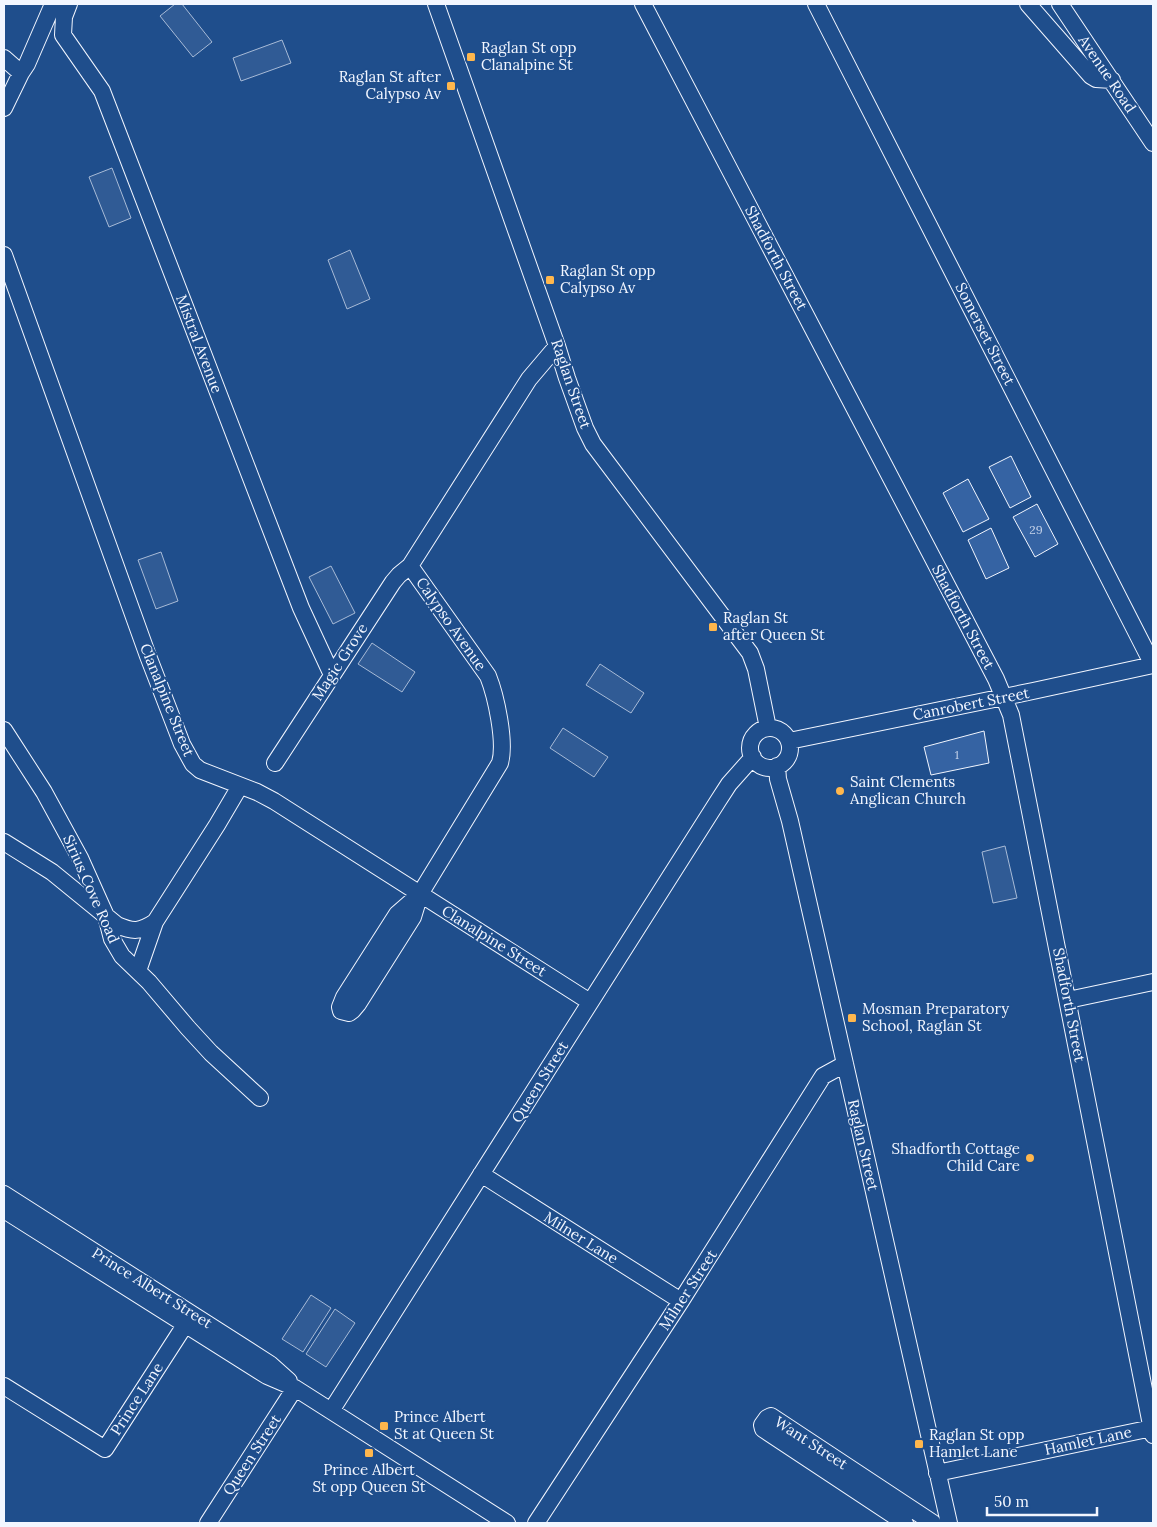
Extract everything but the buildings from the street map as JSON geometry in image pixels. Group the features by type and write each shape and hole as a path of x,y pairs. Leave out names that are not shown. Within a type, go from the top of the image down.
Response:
{"street":[{"path":"4,108 27,64 54,4"},
{"name":"Raglan Street","path":"436,4 585,428 593,444 750,652 756,669 768,728"},
{"name":"Shadforth Street","path":"643,4 1004,697 1011,715 1153,1431"},
{"name":"Somerset Street","path":"816,4 1153,665"},
{"path":"1028,4 1091,76 1096,79 1112,80"},
{"name":"Avenue Road","path":"1060,4 1153,143"},
{"name":"Mistral Avenue","path":"66,10 63,35 102,91 301,608 332,675"},
{"path":"4,58 21,73"},
{"name":"Clanalpine Street","path":"4,255 144,647 182,744 193,764 200,770 274,801 590,1002"},
{"name":"Calypso Avenue","path":"420,894 397,914 344,997 340,1007 341,1011 349,1013 358,1004 413,917 420,894 497,769 502,755 503,747 494,695 488,676 410,566 529,379 557,346"},
{"name":"Magic Grove","path":"275,763 393,582 410,566"},
{"name":"Canrobert Street","path":"789,741 1153,665"},
{"path":"768,728 782,732 789,741 790,752 783,763 777,766 766,767 761,765 753,757 751,751 753,739 757,734 768,728"},
{"name":"Sirius Cove Road","path":"4,730 44,792 76,850 106,916 112,939 122,956 138,970 200,1041 260,1098"},
{"name":"Queen Street","path":"331,1411 729,784 753,757"},
{"name":"Raglan Street","path":"777,766 778,779 790,820 949,1523"},
{"path":"138,970 155,922 240,786"},
{"path":"4,842 52,872 117,924 128,929 137,930 147,928 155,922"},
{"path":"1068,1000 1153,982"},
{"name":"Milner Street","path":"536,1523 681,1301 823,1076 845,1064"},
{"name":"Milner Lane","path":"481,1174 681,1301"},
{"name":"Prince Albert Street","path":"4,1194 270,1364 280,1371 295,1388"},
{"name":"Prince Albert Street","path":"4,1210 267,1376 295,1388 507,1523"},
{"name":"Prince Lane","path":"4,1386 105,1449 185,1325"},
{"name":"Queen Street","path":"208,1523 295,1388"},
{"name":"Hamlet Lane","path":"937,1473 1153,1431"},
{"name":"Want Street","path":"905,1523 833,1466 933,1523"}],"shaded area":[{"path":"175,4 182,4 212,42 193,57 160,16"},
{"path":"282,40 291,63 241,81 233,58"},
{"path":"112,168 131,218 109,227 89,177"},
{"path":"350,250 370,299 347,309 328,260"},
{"path":"161,552 178,601 156,609 138,560"},
{"path":"331,566 355,613 333,624 309,577"},
{"path":"372,643 415,672 402,692 358,664"},
{"path":"600,664 644,693 631,713 586,685"},
{"path":"563,728 608,757 594,777 550,748"},
{"path":"1005,846 1017,898 993,903 982,852"},
{"path":"311,1295 331,1308 303,1352 282,1339"},
{"path":"335,1309 355,1323 326,1367 306,1354"}],"place":[{"name":"Raglan St opp Clanalpine St","path":"471,57"},
{"name":"Raglan St after Calypso Av","path":"451,86"},
{"name":"Raglan St opp Calypso Av","path":"550,280"},
{"name":"Raglan St after Queen St","path":"713,627"},
{"name":"Saint Clements Anglican Church","path":"840,791"},
{"name":"Mosman Preparatory School, Raglan St","path":"852,1018"},
{"name":"Shadforth Cottage Child Care","path":"1030,1158"},
{"name":"Prince Albert St at Queen St","path":"384,1426"},
{"name":"Raglan St opp Hamlet Lane","path":"919,1444"},
{"name":"Prince Albert St opp Queen St","path":"369,1453"}]}
